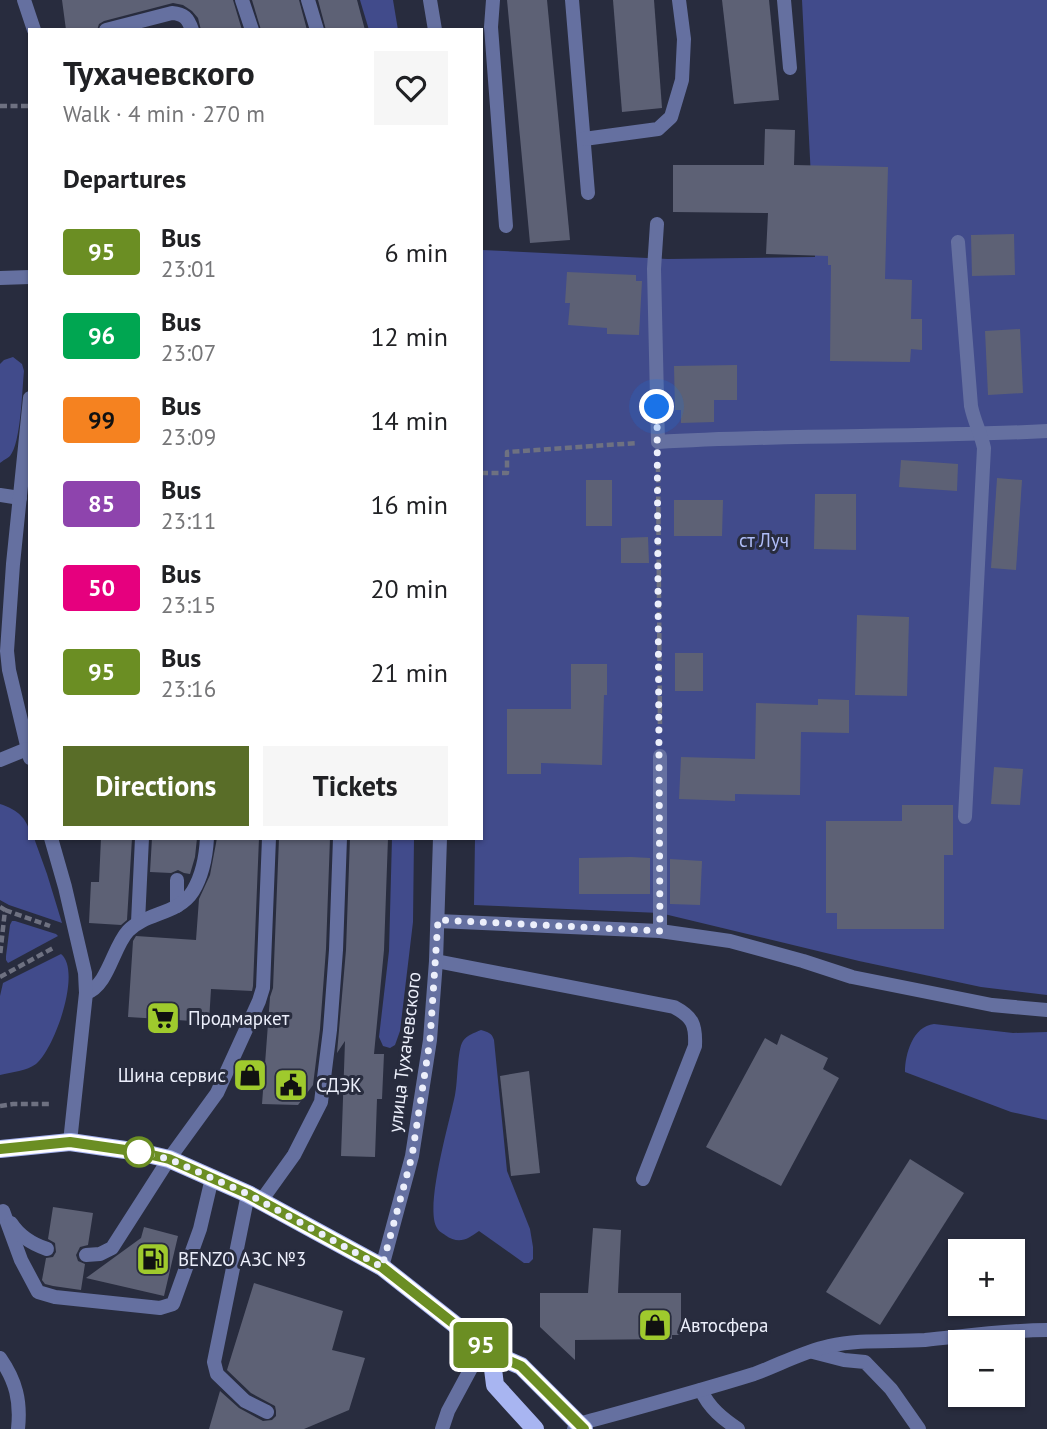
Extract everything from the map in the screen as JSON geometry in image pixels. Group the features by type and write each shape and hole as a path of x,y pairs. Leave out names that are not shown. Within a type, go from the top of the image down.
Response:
{"main road":[{"path":"0,1149 70,1142 139,1152 169,1159 255,1197 382,1267 487,1349 521,1366 579,1427"},
{"path":"487,1349 495,1385 535,1429"}],"street":[{"path":"24,0 33,28"},
{"path":"243,0 251,28"},
{"path":"308,0 316,28"},
{"path":"430,0 435,28"},
{"path":"493,0 491,27 506,226"},
{"path":"572,0 589,193"},
{"path":"584,139 658,129 671,117 682,80 684,39 679,0"},
{"path":"784,0 790,68"},
{"path":"114,28 180,13 189,21 191,28"},
{"path":"657,223 654,268 658,442 785,437 981,435 1047,431"},
{"path":"958,242 972,415 984,448 965,817"},
{"path":"0,278 28,277"},
{"path":"0,760 28,754 9,670 8,651 13,564 28,418"},
{"path":"0,495 20,498"},
{"path":"660,756 660,931"},
{"path":"138,922 142,840"},
{"path":"86,993 98,985 126,932 138,922 177,906 189,896 199,879 207,840"},
{"path":"86,1255 100,1254 112,1248 169,1159 217,1093 259,1002 262,988 269,840"},
{"path":"267,1412 245,1401 217,1374 214,1352 255,1197 294,1156 321,1102 336,950 340,840"},
{"name":"улица Тухачевского","path":"382,1267 412,1156 430,1040 440,840"},
{"path":"53,841 65,887 72,933 85,973 86,993 70,1142"},
{"path":"177,880 177,906"},
{"path":"438,920 660,931 730,941 852,977 992,1005 1047,1010"},
{"path":"436,961 674,1007 686,1013 693,1022 696,1033 695,1046 643,1179"},
{"path":"2,1207 21,1260 38,1292 55,1297 160,1308 173,1304 200,1228 212,1178"},
{"path":"2,1207 15,1228 30,1243 47,1249"},
{"path":"579,1427 764,1370 809,1351 860,1342 923,1340 1047,1329"},
{"path":"442,1429 448,1411 487,1349"},
{"path":"809,1351 865,1362 891,1389 919,1429"},
{"path":"0,1358 15,1382 19,1405 18,1429"},
{"path":"701,1390 705,1400 721,1418 738,1429"}],"path":[{"path":"0,106 28,106"},
{"path":"483,473 507,473 507,452 658,442 660,756"},
{"path":"0,956 2,908 72,933 57,946 0,977"},
{"path":"0,1106 73,1103"}],"green space":[{"path":"360,0 393,0 398,28 368,28"},
{"name":"ст Луч","path":"802,0 1047,0 1047,995 981,987 660,913 474,905 475,840 483,840 483,250 668,259 815,257"},
{"path":"13,357 22,364 24,371 20,416 14,449 10,456 0,463 0,364"},
{"path":"0,804 17,812 28,826 28,840 35,840 62,923 0,900"},
{"path":"392,840 414,840 413,922 400,1031 395,1045 390,1048 383,1046 379,1037 389,951"},
{"path":"12,921 58,936 8,963 6,956"},
{"path":"61,954 67,963 69,976 63,1009 51,1042 36,1064 24,1070 0,1075 0,996 3,983"},
{"path":"934,1024 1013,1033 1047,1032 1047,1120 1011,1112 905,1072 909,1049 916,1035"},
{"path":"481,1030 489,1033 494,1040 507,1171 530,1229 533,1259 529,1263 524,1263 479,1231 463,1240 450,1238 438,1229 434,1218 436,1184 455,1095 461,1045 471,1034"}],"building":[{"path":"62,0 233,0 241,28 200,28 198,18 192,11 173,3 104,21 98,28 66,28"},
{"path":"252,0 299,0 306,28 260,28"},
{"path":"318,0 357,0 364,28 325,28"},
{"path":"507,0 547,0 570,240 530,243"},
{"path":"613,0 654,0 662,108 622,112"},
{"path":"722,0 769,0 779,100 734,104"},
{"path":"765,129 795,130 794,165 888,167 885,279 912,280 911,319 922,319 922,350 911,349 910,362 830,361 831,265 828,265 828,256 766,254 768,213 673,212 673,165 764,165"},
{"path":"1014,234 1015,275 972,276 971,235"},
{"path":"567,272 636,275 636,281 642,281 639,335 607,334 607,328 568,325 570,303 565,303"},
{"path":"1020,329 1023,393 988,395 985,331"},
{"path":"737,365 737,400 714,400 714,422 681,423 681,410 675,410 674,366"},
{"path":"901,460 958,464 957,491 899,487"},
{"path":"997,478 1022,480 1016,570 991,568"},
{"path":"586,480 612,480 612,526 586,526"},
{"path":"815,494 856,494 856,550 814,549"},
{"path":"674,500 723,500 722,536 674,536"},
{"path":"648,537 649,563 621,563 621,538"},
{"path":"857,615 909,617 907,696 855,695"},
{"path":"675,653 703,653 703,691 675,691"},
{"path":"571,664 607,664 602,765 541,763 541,774 507,774 507,709 571,709"},
{"path":"818,699 849,700 849,733 801,732 800,795 735,794 735,801 679,799 681,757 755,759 756,703 818,705"},
{"path":"994,767 1023,769 1020,805 991,804"},
{"path":"902,805 953,805 953,855 944,855 944,929 837,929 837,913 826,913 826,821 902,821"},
{"path":"101,840 132,840 127,920 121,925 89,923 91,882 99,882"},
{"path":"152,840 197,840 190,874 178,870 171,873 150,872"},
{"path":"217,840 259,840 252,991 211,989 209,1022 128,1017 133,941 136,936 196,940 199,899 210,875"},
{"path":"279,840 330,840 320,1029 313,1085 298,1105 262,1104 270,997 273,988"},
{"path":"350,840 388,840 384,950 374,1054 384,1054 382,1099 377,1099 375,1157 341,1156 345,1041 337,1053 346,950"},
{"path":"579,858 650,858 650,894 579,894"},
{"path":"670,859 702,861 700,905 670,904"},
{"path":"781,1034 828,1058 823,1069 839,1078 781,1186 706,1147 765,1038 777,1045"},
{"path":"529,1071 540,1173 511,1176 500,1076"},
{"path":"910,1159 964,1193 880,1325 826,1292"},
{"path":"53,1207 93,1213 88,1245 80,1247 76,1255 78,1261 85,1264 81,1290 45,1284 42,1280 46,1258 53,1257 56,1252 55,1243 48,1239"},
{"name":"BENZO АЗС №3","path":"144,1227 178,1236 164,1296 86,1278 141,1238"},
{"path":"593,1228 621,1230 618,1293 681,1293 681,1335 672,1335 672,1339 575,1340 575,1360 540,1327 540,1293 588,1293"},
{"path":"254,1283 343,1311 332,1350 365,1358 349,1410 304,1429 209,1429 220,1391 239,1408 263,1421 272,1420 276,1416 275,1406 251,1393 227,1370"}],"bus line":[{"name":"95","path":"0,1149 70,1142 139,1152 169,1159 248,1194 382,1267 491,1353 521,1366 584,1429"}],"place":[{"name":"Продмаркет","path":"163,1018"},
{"name":"Шина сервис","path":"250,1075"},
{"name":"СДЭК","path":"291,1085"},
{"name":"BENZO АЗС №3","path":"153,1259"},
{"name":"Автосфера","path":"655,1325"}],"route":[{"path":"139,1152 169,1159 248,1194 382,1267 412,1156 430,1040 438,920 660,931 657,407"}]}
